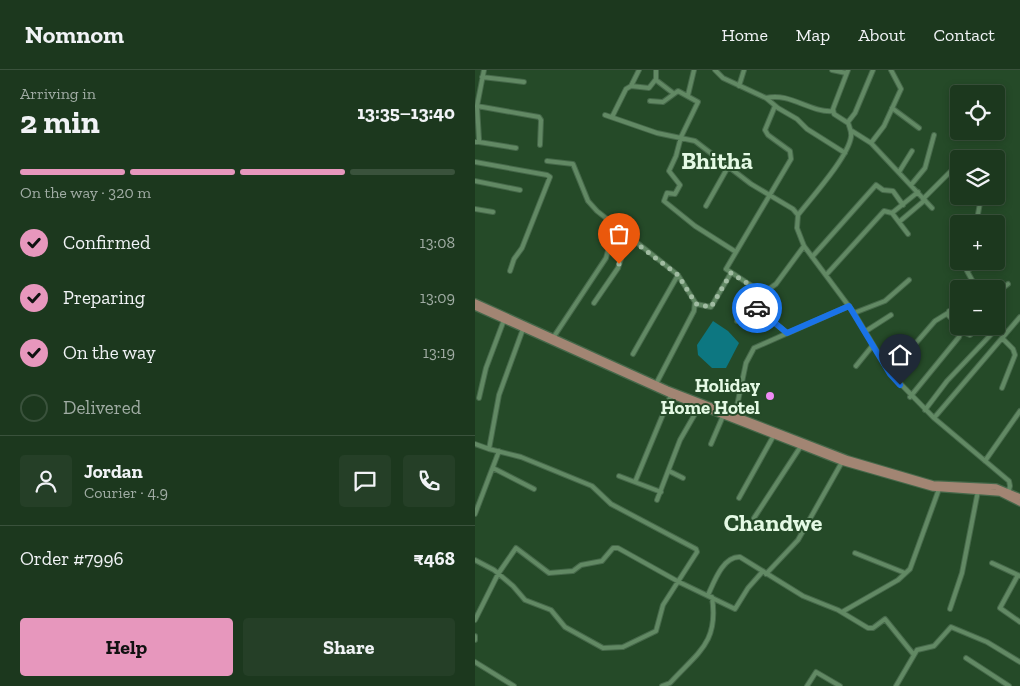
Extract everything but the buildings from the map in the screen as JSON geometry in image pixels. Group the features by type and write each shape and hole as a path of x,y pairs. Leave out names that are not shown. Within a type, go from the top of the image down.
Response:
{"main road":[{"path":"475,302 493,312 656,384 843,460 942,486 988,486 1020,496"},
{"path":"475,307 493,312 504,320 523,329 699,407 762,428 801,446 939,489 1008,493 1020,503"}],"street":[{"path":"484,70 477,106 477,142 516,148"},
{"path":"611,117 639,70"},
{"path":"656,70 656,79 661,86 673,93"},
{"path":"688,95 694,70"},
{"path":"715,70 723,78 766,98 845,153"},
{"path":"739,86 744,70"},
{"path":"832,70 847,71 833,112"},
{"path":"848,124 873,70"},
{"path":"871,143 880,132 901,89 891,70"},
{"path":"482,77 524,82"},
{"path":"631,86 649,88 656,79"},
{"path":"650,101 663,102 673,93 682,92 697,100 698,104 681,138 677,156 669,172 680,185 675,194 667,193 664,201 695,226 736,252"},
{"path":"766,98 778,96 833,112 848,124 852,130 871,143 932,208"},
{"path":"477,106 539,117 541,120 540,145"},
{"path":"758,290 726,268 770,196 791,156 790,151 768,135 765,130 775,106"},
{"path":"892,108 919,128"},
{"path":"605,115 657,134 681,138 701,145 728,167 770,196 793,209 798,215"},
{"path":"852,130 845,153 798,215 797,228 804,246 854,313 890,374 925,410 1009,482 1008,493"},
{"path":"911,185 927,164 934,134"},
{"path":"899,172 912,151"},
{"path":"547,160 573,164 589,200 597,211 678,275 696,304 711,307 731,273"},
{"path":"475,162 550,177 522,248 514,259 510,271"},
{"path":"706,206 728,167"},
{"path":"899,222 950,172"},
{"path":"475,181 519,190"},
{"path":"812,257 876,185 883,190 893,191 903,205"},
{"path":"892,213 918,192"},
{"path":"475,209 493,212"},
{"path":"826,275 884,211 892,213 908,234"},
{"path":"553,338 606,258 615,226"},
{"path":"594,302 618,268 628,237"},
{"path":"737,321 758,290 761,287 768,290 775,285 804,246"},
{"path":"633,354 678,275"},
{"path":"854,313 885,301 909,280"},
{"path":"749,302 787,333"},
{"path":"656,384 696,304"},
{"path":"735,415 746,363 751,352 762,344 849,306"},
{"path":"890,374 935,321 948,313 950,316"},
{"path":"866,331 891,315"},
{"path":"934,418 1020,317"},
{"path":"479,398 485,371 504,320"},
{"path":"489,449 499,395 523,329"},
{"path":"910,396 959,335"},
{"path":"925,410 947,381 991,335"},
{"path":"1002,338 1013,349 1015,355 1002,388"},
{"path":"856,366 873,344"},
{"path":"635,482 671,395"},
{"path":"657,500 681,440 699,407"},
{"path":"985,462 1020,411"},
{"path":"711,444 723,416"},
{"path":"739,498 774,435"},
{"path":"475,444 521,457 592,486 611,504 696,549 697,554 663,605 655,632 623,647 607,648 565,626 551,610 525,600 515,587 475,560"},
{"path":"754,518 801,446"},
{"path":"475,514 499,451"},
{"path":"475,620 498,574 516,548 543,570 555,573 573,571 581,565 602,561 615,547 679,582 735,608 748,588 799,540 843,460"},
{"path":"493,468 534,489"},
{"path":"669,471 683,478"},
{"path":"619,476 661,492"},
{"path":"842,612 885,588 905,574 912,565 914,552 922,539 939,489"},
{"path":"950,609 962,574 978,491"},
{"path":"855,553 905,574"},
{"path":"662,686 670,683 708,641 714,625 710,596 719,571 735,557 755,565 764,573 806,597 842,612 869,628 873,628 885,619 914,655"},
{"path":"992,563 1019,576 1000,608 1020,622"},
{"path":"896,686 918,650 934,646 953,627 987,642 1020,662"},
{"path":"966,658 1009,686"},
{"path":"475,662 514,686"},
{"path":"807,686 815,672 840,686"}],"water":[{"path":"713,321 728,331 739,343 726,368 712,368 698,355 697,345"}],"way so far":[{"path":"619,264 628,237 678,275 696,304 708,308 711,307 731,273 758,290 749,302 757,308"}],"place":[{"name":"Holiday Home Hotel","path":"770,396"}],"district":[{"name":"Bhithā","path":"717,161"},
{"name":"Chandwe","path":"773,523"}],"route":[{"path":"757,308 787,333 849,306 866,331 890,374 900,385"}]}
